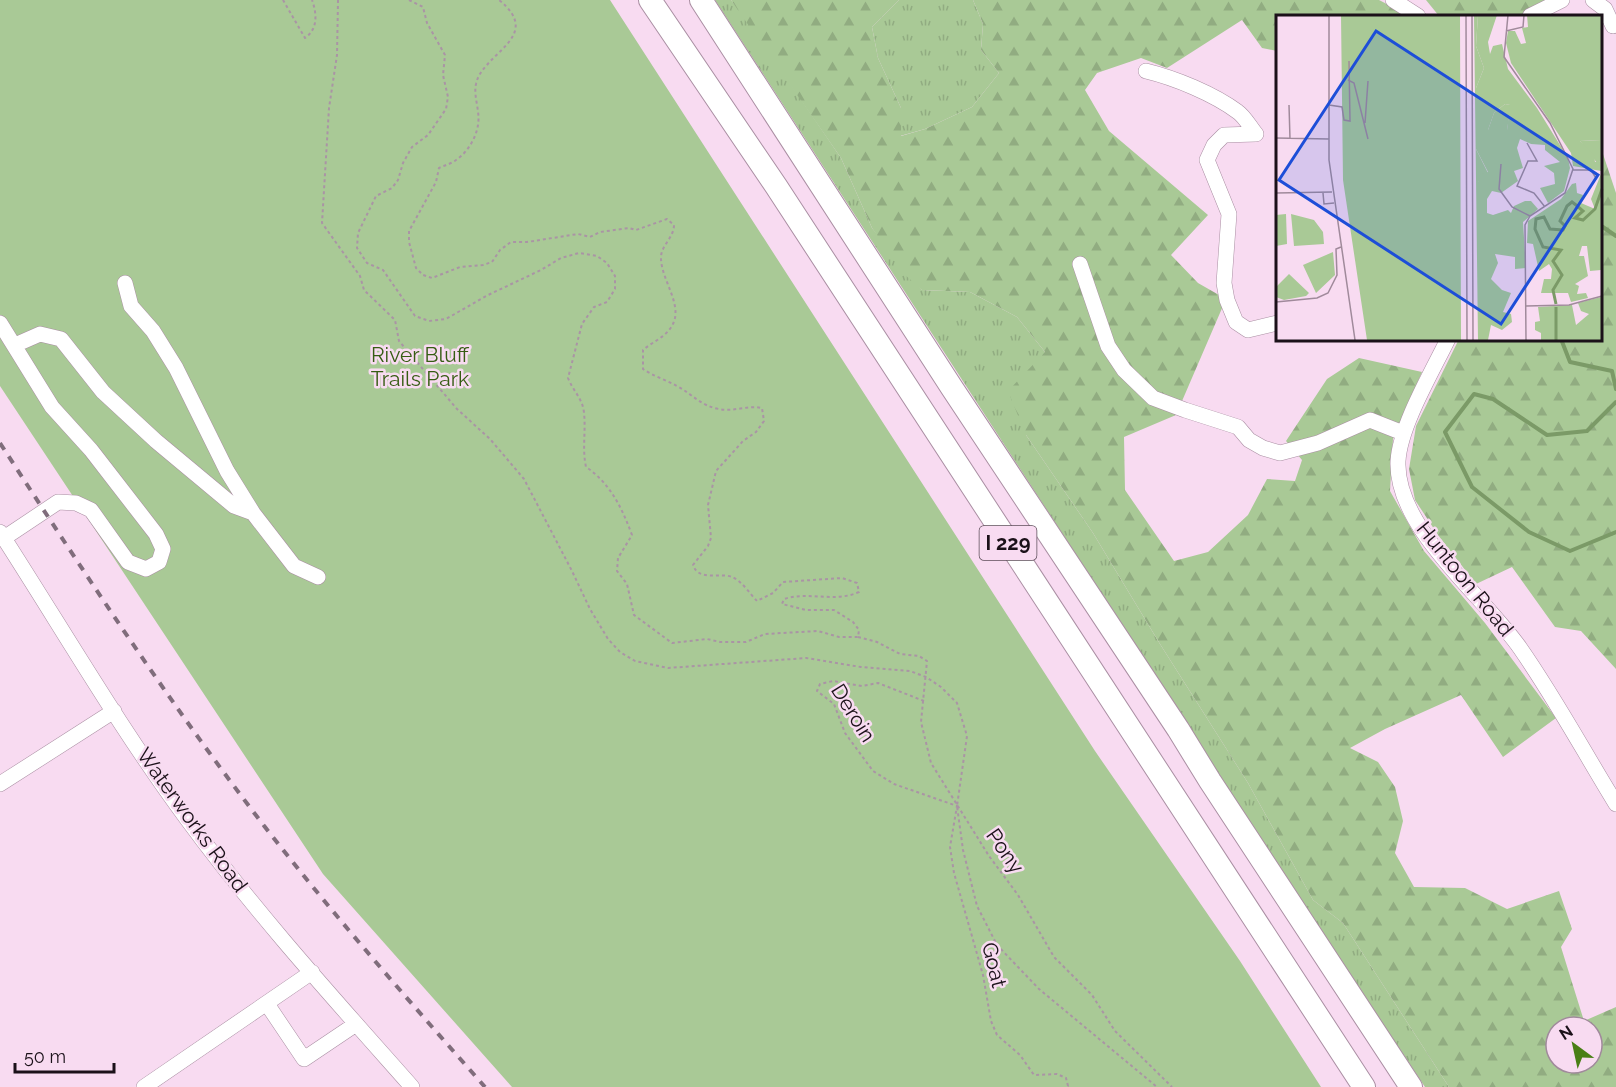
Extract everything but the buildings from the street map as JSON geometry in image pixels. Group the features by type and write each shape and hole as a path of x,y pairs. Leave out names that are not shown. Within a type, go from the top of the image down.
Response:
{"highway":[{"name":"I 229","path":"650,0 776,186 1364,1087"},
{"name":"I 229","path":"701,0 952,388 1411,1087"}],"street":[{"path":"1393,0 1416,15"},
{"path":"1532,15 1562,0"},
{"path":"1593,0 1605,9 1613,26"},
{"path":"1146,71 1167,76 1238,112 1256,134 1224,135 1214,145 1207,160 1229,214 1224,283 1231,312 1236,322 1248,330 1276,323"},
{"path":"1080,264 1108,346 1124,370 1153,398 1238,427 1249,440 1263,448 1280,453 1318,443 1370,420 1403,433"},
{"path":"125,283 131,306 153,331 176,368 227,471 253,513 294,566 318,577"},
{"path":"0,323 52,407 91,450 156,534 163,549 159,562 146,570 128,562 91,510 76,503 58,502 2,535"},
{"path":"15,345 40,334 61,339 103,392 156,441 234,506 253,513"},
{"name":"Huntoon Road","path":"1448,340 1403,433 1398,460 1399,480 1404,498 1419,526 1442,557 1519,646 1547,688 1616,804"},
{"name":"Waterworks Road","path":"2,535 186,819 240,888 412,1087"},
{"path":"0,784 114,711"},
{"path":"144,1087 312,972"},
{"path":"267,1004 304,1059 356,1024"}],"path":[{"path":"283,0 305,38 312,33 316,22 312,0"},
{"path":"338,0 337,55 328,108 322,223 360,276 364,290 395,320 399,341 457,409 490,439 524,479 590,609 608,639 620,652 635,661 669,668 806,658 861,667 910,671 926,676 941,687 957,703 967,736 957,806 963,850 976,906 997,945 1039,989 1157,1087"},
{"path":"409,0 423,7 427,23 445,55 443,75 448,97 446,109 428,135 412,147 402,163 398,180 392,188 376,196 358,233 357,248 367,263 383,270 414,316 429,321 446,319 561,258 579,253 597,256 607,263 615,276 615,289 607,302 594,307 582,324 568,378 571,386 580,396 585,414 583,454 586,467 604,480 632,534 618,558 617,571 627,584 634,615 672,643 707,639 720,642 746,642 765,634 818,631 839,637 858,637 877,642 900,654 919,656 927,661 926,676"},
{"path":"499,0 508,7 514,18 515,30 510,42 486,66 476,82 475,94 480,123 474,138 464,154 454,162 439,168 436,182 409,231 409,242 416,268 423,275 432,278 460,267 492,262 500,250 511,242 527,242 578,234 590,237 600,232 629,228 636,230 667,219 674,225 674,233 665,244 660,258 676,309 675,321 668,332 643,350 643,369 679,387 699,403 731,411 762,408 764,415 764,421 756,432 743,441 716,471 708,505 711,538 708,546 693,565 701,574 732,577 757,602 772,593 783,582 842,578 856,583 859,592 848,597 793,596 783,599 782,604 806,610 834,610 853,622 859,630 858,637"},
{"name":"Pony","path":"926,676 921,722 931,763 957,806 1018,895 1054,957 1092,995 1115,1031 1172,1087"},
{"name":"Deroin","path":"924,701 878,683 862,686 833,681 820,684 817,691 834,704 845,733 873,771 894,784 957,806"},
{"name":"Goat","path":"957,806 950,847 983,975 991,1021 997,1035 1020,1054 1035,1075 1057,1074 1066,1078 1068,1086 1066,1087"}],"green space":[{"name":"River Bluff Trails Park","path":"0,0 610,0 1095,751 1240,961 1321,1087 512,1087 323,874 0,386"},
{"path":"715,0 731,0 746,19 841,158 872,228 922,290 970,292 1017,317 1045,352 1026,435 1093,533 1248,783 1313,900 1343,923 1449,1087 1425,1087 1324,936"},
{"path":"731,0 899,0 872,27 878,58 901,108 901,136 925,129 972,107 999,73 981,50 983,24 973,0 1379,0 1408,15 1276,15 1276,51 1262,48 1242,20 1167,68 1141,58 1097,73 1085,90 1109,131 1208,215 1171,255 1198,283 1226,299 1176,415 1124,437 1125,490 1174,561 1208,552 1248,515 1267,479 1295,481 1302,460 1286,441 1327,379 1359,358 1422,372 1393,439 1390,491 1424,551 1485,623 1556,718 1503,757 1461,695 1385,729 1350,748 1378,762 1395,787 1403,821 1395,853 1414,887 1465,888 1507,909 1559,891 1572,929 1561,947 1582,1015 1544,1015 1544,1075 1604,1075 1604,1015 1598,1015 1616,1007 1616,1087 1449,1087 1343,923 1313,900 1248,783 1093,533 1026,435 1008,391 1045,352 1017,317 970,292 922,290 904,274 872,228 841,158"},
{"path":"899,0 973,0 983,24 981,50 999,73 972,107 925,129 900,136 901,108 878,58 872,27"},
{"path":"1426,0 1547,0 1522,15 1438,15"},
{"path":"1603,154 1616,193 1616,669 1581,631 1555,627 1512,567 1476,584 1438,535 1415,500 1409,469 1416,426 1459,340 1601,340 1601,155"}],"waterway":[{"path":"1601,226 1616,236"},
{"path":"1561,340 1570,362 1612,371 1616,389"},
{"path":"1616,402 1587,431 1547,435 1493,399 1474,394 1445,432 1472,487 1529,532 1570,551 1616,532"}],"railway":[{"path":"0,443 129,638 230,781 291,861 485,1087"}]}
